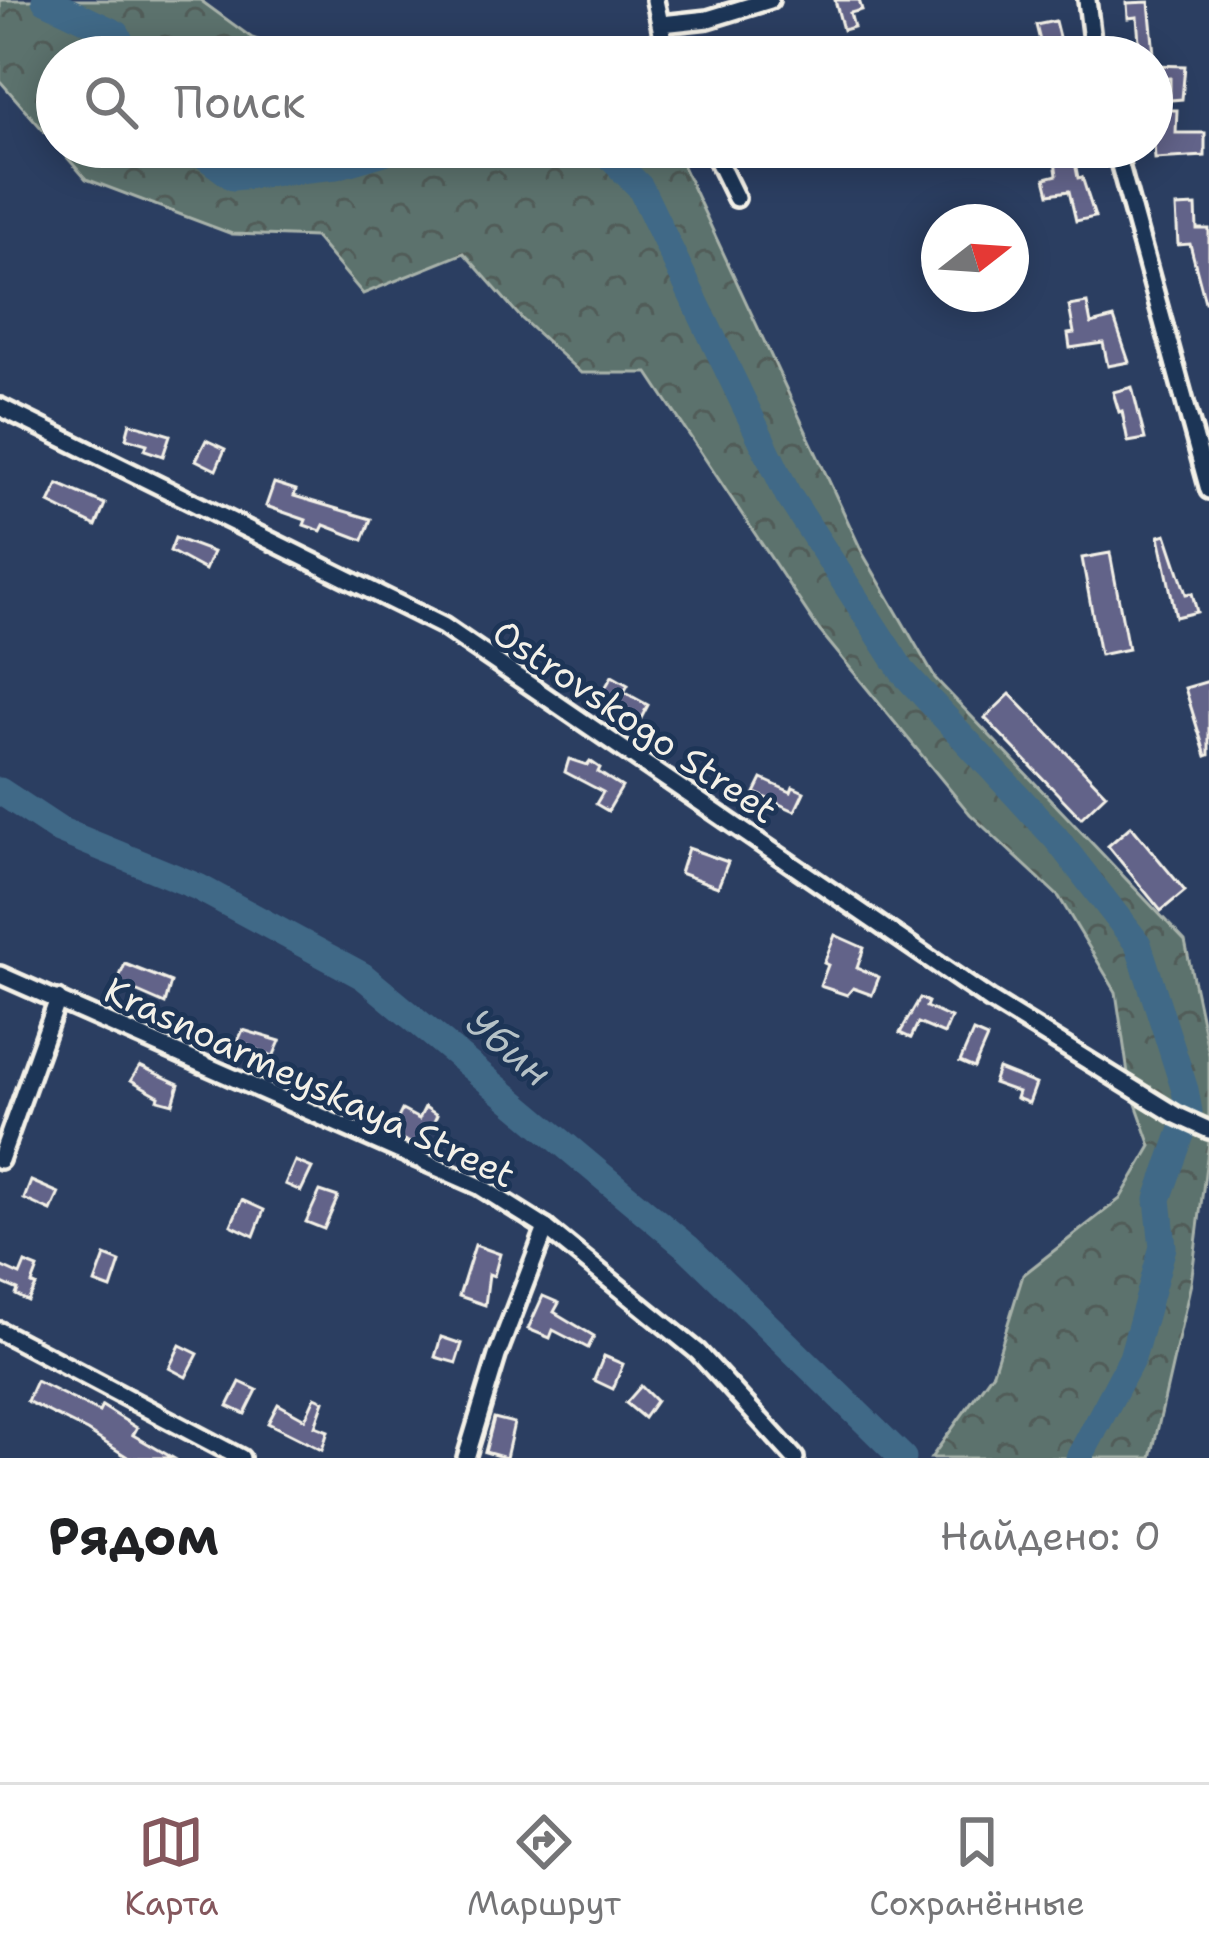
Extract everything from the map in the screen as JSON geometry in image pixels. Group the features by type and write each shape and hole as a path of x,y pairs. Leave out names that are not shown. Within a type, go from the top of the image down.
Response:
{"street":[{"path":"655,0 664,36"},
{"path":"662,24 709,19 770,0"},
{"path":"1087,0 1091,36"},
{"path":"722,168 736,197"},
{"path":"1120,168 1209,490"},
{"name":"Ostrovskogo Street","path":"0,407 443,626 990,1000 1203,1128"},
{"name":"Krasnoarmeyskaya Street","path":"0,975 478,1186 546,1228 698,1352 795,1458"},
{"path":"0,1160 58,1000"},
{"path":"466,1458 497,1356 546,1228"},
{"path":"0,1330 242,1458"}],"green space":[{"path":"0,0 200,0 249,36 36,36 36,122 0,81"},
{"path":"76,168 684,168 863,554 935,678 1185,941 1209,1055 1209,1142 1191,1283 1151,1458 931,1458 993,1372 1023,1275 1120,1199 1151,1146 1130,1087 1116,992 1059,897 970,814 819,630 648,373 581,373 522,319 464,253 363,294 315,237 232,234 86,179"}],"building":[{"path":"835,0 859,0 862,10 850,13 854,27 843,30"},
{"path":"1149,2 1152,36 1139,36 1137,17 1128,18 1127,3"},
{"path":"1055,21 1059,36 1039,36 1036,25"},
{"path":"1173,66 1185,66 1182,99 1173,100"},
{"path":"1173,110 1177,110 1176,133 1205,133 1205,156 1173,158"},
{"path":"1056,168 1076,168 1095,217 1076,221 1069,191 1049,194 1045,178 1057,175"},
{"path":"1196,206 1197,229 1209,229 1209,301 1205,302 1190,244 1178,245 1176,207"},
{"path":"1087,303 1091,324 1114,318 1129,362 1108,366 1103,343 1070,348 1068,334 1074,333 1069,306"},
{"path":"1132,387 1145,439 1128,442 1113,392"},
{"path":"130,423 170,435 163,456 145,450 147,444 126,438"},
{"path":"206,440 225,449 216,470 196,460"},
{"path":"274,483 296,490 294,496 371,519 363,540 324,525 321,531 304,525 306,520 266,506"},
{"path":"58,484 105,504 96,526 49,503"},
{"path":"1166,534 1197,612 1176,617 1159,536"},
{"path":"175,538 213,552 205,570 170,551"},
{"path":"1110,553 1128,649 1100,655 1082,558"},
{"path":"612,676 628,685 624,692 648,705 638,724 601,695"},
{"path":"1209,681 1209,755 1206,756 1185,688"},
{"path":"1010,694 1106,794 1081,818 985,718"},
{"path":"569,759 587,765 590,761 622,787 608,811 596,804 603,792 565,772"},
{"path":"762,779 791,792 793,787 804,792 795,811 755,793"},
{"path":"1131,826 1185,891 1161,911 1108,846"},
{"path":"688,848 728,862 718,887 680,873"},
{"path":"835,935 864,948 857,968 879,977 872,995 853,988 847,995 820,986"},
{"path":"125,964 171,982 165,1004 117,983"},
{"path":"920,998 928,1002 926,1007 951,1018 944,1034 918,1023 911,1038 900,1033"},
{"path":"243,1030 280,1041 273,1057 238,1041"},
{"path":"973,1032 987,1038 974,1068 960,1062"},
{"path":"140,1066 179,1084 173,1104 158,1100 159,1096 131,1080"},
{"path":"998,1069 1036,1084 1029,1103 1016,1098 1018,1092 993,1083"},
{"path":"425,1107 437,1115 422,1148 390,1134 402,1110 419,1119"},
{"path":"295,1161 312,1168 301,1191 285,1184"},
{"path":"31,1181 59,1193 51,1211 24,1199"},
{"path":"320,1191 338,1197 324,1229 306,1222"},
{"path":"242,1200 264,1210 254,1236 231,1225"},
{"path":"475,1245 500,1254 494,1276 489,1274 485,1305 459,1296"},
{"path":"105,1256 120,1262 111,1289 95,1283"},
{"path":"25,1263 38,1268 28,1301 0,1282 0,1266 20,1275"},
{"path":"543,1296 559,1303 554,1312 594,1336 588,1348 553,1330 550,1338 528,1329"},
{"path":"441,1337 462,1344 456,1363 435,1357"},
{"path":"180,1345 198,1354 186,1377 169,1368"},
{"path":"604,1356 623,1364 613,1389 594,1380"},
{"path":"36,1381 99,1412 102,1406 137,1428 133,1435 173,1458 129,1458 27,1401"},
{"path":"240,1382 257,1390 245,1414 228,1406"},
{"path":"641,1386 656,1401 644,1418 626,1403"},
{"path":"315,1397 324,1401 315,1426 328,1431 322,1450 268,1423 278,1404 305,1419"},
{"path":"494,1418 514,1423 506,1458 485,1452"}],"waterway":[{"path":"45,0 118,36"},
{"path":"221,168 233,177 317,168"},
{"path":"621,168 640,187 788,495 903,672 1056,838 1138,944 1189,1112 1158,1199 1163,1247 1132,1358 1079,1458"},
{"name":"Убин","path":"0,791 59,830 198,887 363,976 687,1247 903,1458"}]}
